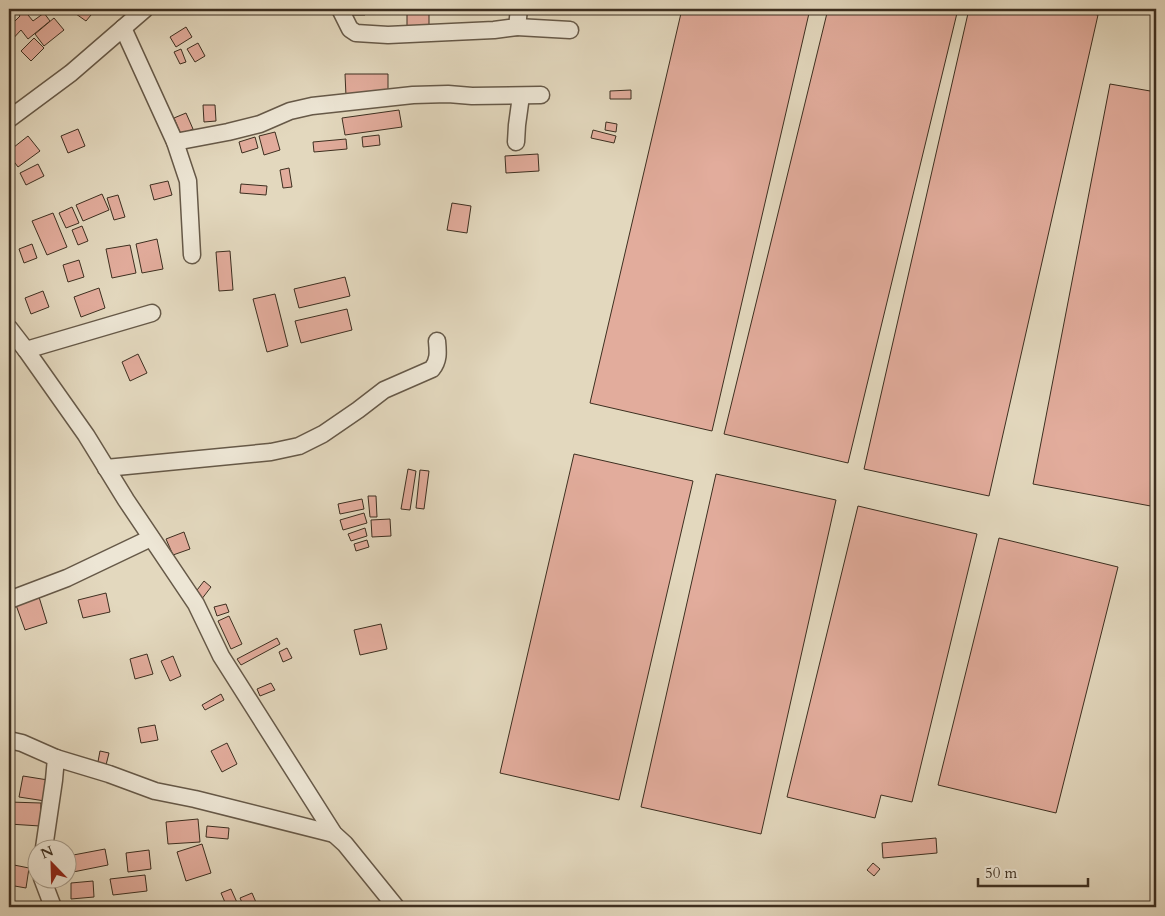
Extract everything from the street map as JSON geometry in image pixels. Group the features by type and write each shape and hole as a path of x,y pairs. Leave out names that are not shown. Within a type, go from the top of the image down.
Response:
{"street":[{"path":"9,119 72,73 145,9"},
{"path":"340,9 350,29 356,32 388,34 517,27 570,30"},
{"path":"517,27 518,9"},
{"path":"123,28 175,142 188,181 192,256"},
{"path":"175,142 260,124 290,111 312,106 413,95 521,96 541,94"},
{"path":"516,142 521,96"},
{"path":"26,350 152,313"},
{"path":"9,328 86,435 151,538 196,604 221,656 334,834 345,844 396,907"},
{"path":"106,468 271,452 299,446 322,434 384,390 432,370 438,357 436,341"},
{"path":"9,600 67,578 151,538"},
{"path":"9,740 155,791 334,834"},
{"path":"45,838 56,758"},
{"path":"46,888 53,907"}],"building":[{"path":"20,9 36,9 28,15 33,21 44,13 50,21 28,39 21,30 9,43 9,27 20,16 17,11"},
{"path":"69,9 96,9 86,21"},
{"path":"348,9 365,9 365,15 349,15"},
{"path":"407,9 429,9 429,28 407,28"},
{"path":"682,9 810,9 712,431 590,403"},
{"path":"828,9 958,9 848,463 724,434"},
{"path":"969,9 1069,9 1098,15 989,496 864,469"},
{"path":"54,18 64,30 44,46 35,34"},
{"path":"186,27 192,37 176,47 170,37"},
{"path":"34,38 44,48 31,61 21,51"},
{"path":"198,43 205,56 195,62 187,49"},
{"path":"181,49 186,62 180,64 174,52"},
{"path":"345,74 388,74 388,95 346,96"},
{"path":"1110,84 1156,92 1156,507 1033,484"},
{"path":"631,90 631,99 610,99 610,91"},
{"path":"203,105 215,105 216,121 204,122"},
{"path":"399,110 402,127 345,135 342,118"},
{"path":"186,113 193,129 181,135 174,118"},
{"path":"606,122 617,124 616,132 605,130"},
{"path":"78,129 85,146 68,153 61,136"},
{"path":"593,130 616,136 614,143 591,138"},
{"path":"275,132 280,150 264,155 259,136"},
{"path":"379,135 380,145 363,147 362,137"},
{"path":"28,136 40,151 18,167 9,155 9,151"},
{"path":"255,137 258,148 242,153 239,142"},
{"path":"346,139 347,149 314,152 313,142"},
{"path":"538,154 539,171 506,173 505,156"},
{"path":"38,164 44,176 26,185 20,173"},
{"path":"289,168 292,187 283,188 280,170"},
{"path":"168,181 172,195 154,200 150,185"},
{"path":"241,184 267,186 266,195 240,193"},
{"path":"102,194 109,210 83,221 76,205"},
{"path":"118,195 125,217 114,220 107,198"},
{"path":"452,203 471,206 467,233 447,230"},
{"path":"72,207 79,223 66,228 59,213"},
{"path":"53,213 67,247 47,255 32,221"},
{"path":"82,226 88,241 78,245 72,230"},
{"path":"157,239 163,269 142,273 136,244"},
{"path":"32,244 37,258 24,263 19,249"},
{"path":"130,245 136,273 112,278 106,249"},
{"path":"230,251 233,290 219,291 216,252"},
{"path":"79,260 84,277 68,282 63,265"},
{"path":"345,277 350,296 299,308 294,289"},
{"path":"99,288 105,308 81,317 74,297"},
{"path":"43,291 49,307 31,314 25,298"},
{"path":"275,294 288,346 267,352 253,299"},
{"path":"347,309 352,330 301,343 295,321"},
{"path":"138,354 147,373 130,381 122,362"},
{"path":"574,454 693,481 619,800 500,773"},
{"path":"408,469 416,471 410,510 401,509"},
{"path":"420,470 429,471 424,509 416,508"},
{"path":"716,474 836,500 761,834 641,807"},
{"path":"368,496 376,496 377,517 370,517"},
{"path":"362,499 364,509 340,514 338,504"},
{"path":"858,506 977,534 912,802 881,795 875,818 787,797"},
{"path":"364,513 367,523 343,530 340,520"},
{"path":"390,519 391,536 372,537 371,520"},
{"path":"365,528 367,536 351,541 348,534"},
{"path":"184,532 190,549 173,555 166,539"},
{"path":"999,538 1118,567 1056,813 938,785"},
{"path":"367,540 369,547 356,551 354,544"},
{"path":"204,581 211,587 201,600 194,594"},
{"path":"106,593 110,612 83,618 78,600"},
{"path":"39,597 47,623 25,630 16,605"},
{"path":"226,604 229,612 217,616 214,607"},
{"path":"229,616 242,644 231,649 218,621"},
{"path":"381,624 387,649 360,655 354,630"},
{"path":"277,638 280,644 241,665 237,659"},
{"path":"287,648 292,658 283,662 279,652"},
{"path":"147,654 153,674 135,679 130,659"},
{"path":"173,656 181,676 170,681 161,661"},
{"path":"271,683 275,690 260,696 257,689"},
{"path":"221,694 224,700 205,710 202,705"},
{"path":"155,725 158,740 141,743 138,728"},
{"path":"227,743 237,764 222,772 211,751"},
{"path":"100,751 109,753 105,769 97,767"},
{"path":"23,776 48,780 45,801 19,797"},
{"path":"9,802 41,803 40,826 9,824"},
{"path":"198,819 200,842 168,844 166,822"},
{"path":"207,826 229,828 228,839 206,837"},
{"path":"936,838 937,853 883,858 882,843"},
{"path":"202,844 211,873 186,881 177,852"},
{"path":"105,849 108,865 78,871 78,854"},
{"path":"149,850 151,869 128,872 126,853"},
{"path":"873,863 880,869 874,876 867,870"},
{"path":"9,864 28,868 26,888 9,885"},
{"path":"145,875 147,891 113,895 110,879"},
{"path":"93,881 94,897 71,899 71,888 78,888 78,882"},
{"path":"231,889 239,907 227,907 221,893"},
{"path":"252,893 258,907 244,907 240,898"}]}
